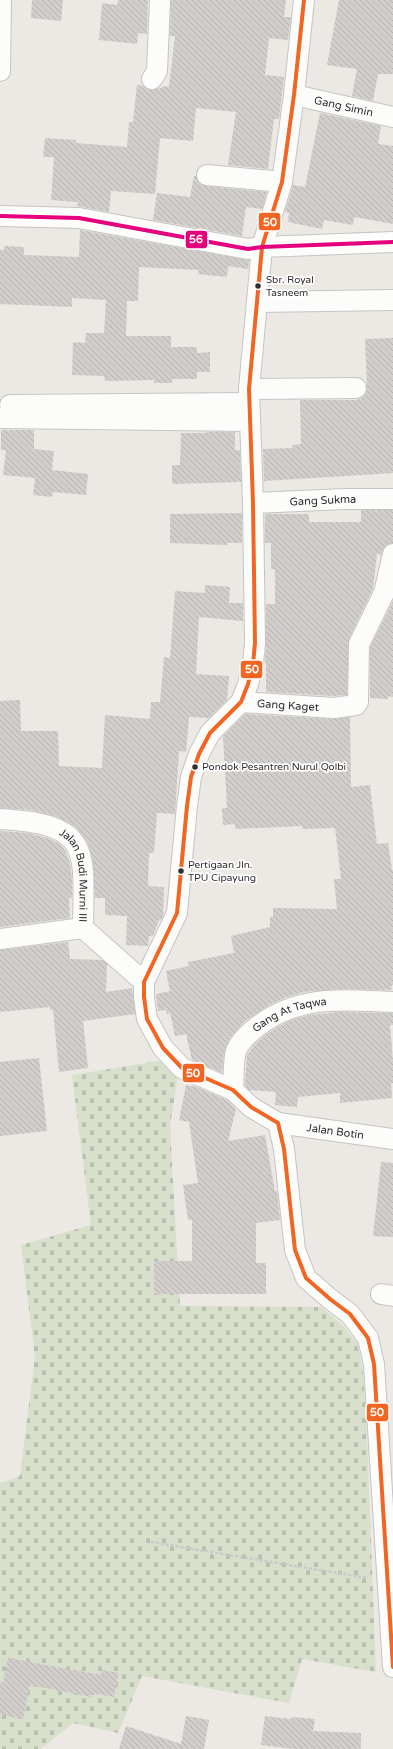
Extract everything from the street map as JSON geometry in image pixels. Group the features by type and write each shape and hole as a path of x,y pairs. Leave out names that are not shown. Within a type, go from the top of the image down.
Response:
{"street":[{"path":"0,71 1,0"},
{"path":"152,79 157,71 160,0"},
{"path":"304,0 294,96 282,182 262,247 249,404 253,503 255,643 253,664 248,684 241,702 210,733 199,754 192,777 187,806 177,913 144,982 144,997 147,1019 163,1048 182,1068 233,1090 251,1107 278,1122 284,1149 295,1250 306,1278 350,1314 368,1338 374,1364 393,1667"},
{"name":"Gang Simin","path":"294,96 393,117"},
{"path":"208,175 282,182"},
{"path":"0,216 79,218 248,249 262,247 393,242"},
{"path":"257,302 393,300"},
{"path":"0,418 249,404 356,388"},
{"path":"0,405 249,404"},
{"name":"Gang Sukma","path":"253,503 345,498 393,499"},
{"name":"Gang Kaget","path":"241,702 334,708 353,706 358,702 359,644 384,593 393,554"},
{"name":"Jalan Budi Murni III","path":"0,819 26,820 47,825 72,838 81,854 84,870 83,928 144,982"},
{"path":"0,939 83,928"},
{"name":"Gang At Taqwa","path":"233,1090 236,1050 249,1033 264,1022 295,1005 334,1000 393,1002"},
{"name":"Jalan Botin","path":"278,1122 393,1139"}],"path":[{"path":"151,1542 387,1581"}],"green space":[{"path":"164,1060 178,1075 170,1126 180,1306 321,1307 342,1325 358,1344 363,1373 367,1434 376,1672 302,1659 289,1703 142,1676 118,1733 73,1723 41,1749 0,1749 0,1483 20,1476 35,1357 21,1245 91,1225 72,1075"}],"building":[{"path":"32,0 63,0 61,21 31,18"},
{"path":"118,0 148,0 147,34 138,33 137,44 99,40 102,3 117,5"},
{"path":"171,0 286,0 284,17 291,17 288,40 269,38 265,75 284,77 279,119 274,119 268,169 228,165 236,112 196,108 193,141 160,138 155,194 111,191 109,212 77,206 78,202 51,200 54,157 43,157 45,138 76,140 76,143 127,147 129,122 133,122 137,85 151,90 162,88 162,86 169,87 175,36 170,36"},
{"path":"339,0 393,0 393,74 378,74 373,101 352,96 357,69 327,65"},
{"path":"320,113 381,126 378,144 393,146 393,224 354,217 353,225 324,220 322,229 288,222 289,213 285,212 293,185 305,187"},
{"path":"194,176 196,176 200,184 206,186 267,192 262,209 246,207 242,236 153,220 157,193 190,197"},
{"path":"80,230 249,260 248,269 228,266 227,277 198,274 199,270 139,267 138,301 127,301 126,336 171,336 171,347 197,347 197,353 210,352 210,372 197,372 197,379 172,379 172,383 154,383 154,380 105,381 104,376 72,375 73,342 85,343 86,333 104,333 106,300 72,298 72,307 0,304 0,250 4,250 4,246 24,247 24,255 79,257"},
{"path":"393,338 393,473 264,481 263,449 292,448 292,445 301,444 300,400 356,400 362,398 366,393 367,388 365,339"},
{"path":"1,430 34,430 34,449 54,451 52,470 88,474 86,495 53,492 52,497 33,495 35,478 3,475 6,450 1,450"},
{"path":"235,432 235,450 240,450 241,482 172,484 172,465 180,465 181,433"},
{"path":"361,510 393,510 393,543 385,546 381,555 377,553 373,589 349,639 347,695 334,696 266,692 266,604 275,604 275,569 271,569 271,543 265,543 265,514 309,514 309,522 361,522"},
{"path":"242,513 242,543 227,543 227,545 170,543 170,514"},
{"path":"205,585 230,587 229,603 243,603 243,621 199,617 196,674 229,676 227,700 209,718 189,717 186,752 179,751 175,814 157,813 154,853 149,853 148,886 164,887 163,916 161,920 159,920 153,936 149,936 148,946 126,945 127,916 105,915 105,898 95,898 92,856 87,842 76,827 55,816 31,810 0,808 0,701 20,700 21,731 58,731 59,766 102,768 105,715 150,719 151,702 160,702 164,657 170,658 175,591 205,593"},
{"path":"393,601 393,697 388,696 388,699 370,698 370,647"},
{"path":"245,714 333,719 350,717 351,787 370,785 377,844 388,843 393,870 393,985 391,986 392,990 339,989 304,992 287,997 269,1005 244,1022 230,1038 224,1053 222,1073 192,1060 186,1034 175,1036 170,1013 167,1014 166,1010 158,1011 156,994 170,991 166,971 189,966 188,962 234,953 231,936 270,927 270,917 273,917 273,908 337,909 334,879 341,879 335,828 302,829 302,826 235,829 235,824 223,825 222,808 227,808 223,736"},
{"path":"0,831 28,833 48,838 60,844 66,852 70,863 72,898 69,898 70,918 0,927"},
{"path":"68,942 70,959 102,960 107,964 106,992 132,988 135,1014 83,1021 88,1068 59,1072 53,1010 50,1010 50,1007 0,1012 0,950"},
{"path":"340,1012 393,1013 393,1025 390,1025 393,1061 393,1083 391,1083 392,1098 340,1103 340,1093 298,1097 297,1107 275,1105 276,1092 249,1090 245,1085 247,1055 254,1045 265,1035 294,1019 309,1015"},
{"path":"39,1058 47,1131 0,1136 0,1062"},
{"path":"186,1085 197,1087 227,1100 236,1109 228,1141 265,1135 275,1191 277,1191 280,1220 256,1223 256,1263 266,1263 266,1294 154,1294 154,1261 192,1261 192,1220 188,1220 183,1185 198,1183 189,1122 179,1120"},
{"path":"381,1162 393,1163 393,1237 373,1236"},
{"path":"8,1658 101,1675 102,1670 119,1673 114,1697 92,1693 91,1697 30,1685 23,1719 0,1715 0,1682 3,1683"},
{"path":"186,1716 209,1720 204,1749 119,1749 126,1726 181,1744"},
{"path":"265,1716 291,1719 292,1717 315,1719 313,1731 361,1733 361,1749 294,1749 261,1745"}],"transit line":[{"name":"50","path":"304,0 294,95 282,182 262,247 249,389 253,503 255,643 253,664 248,684 241,702 210,733 199,754 191,777 177,913 144,982 144,997 147,1019 163,1048 182,1068 233,1090 251,1107 278,1123 284,1149 295,1250 306,1278 350,1314 368,1338 374,1364 393,1667"},
{"name":"56","path":"0,216 79,218 248,249 262,247 393,242"}],"place":[{"name":"Sbr. Royal Tasneem","path":"258,286"},
{"name":"Pondok Pesantren Nurul Qolbi","path":"195,767"},
{"name":"Pertigaan Jln. TPU Cipayung","path":"181,871"}]}
